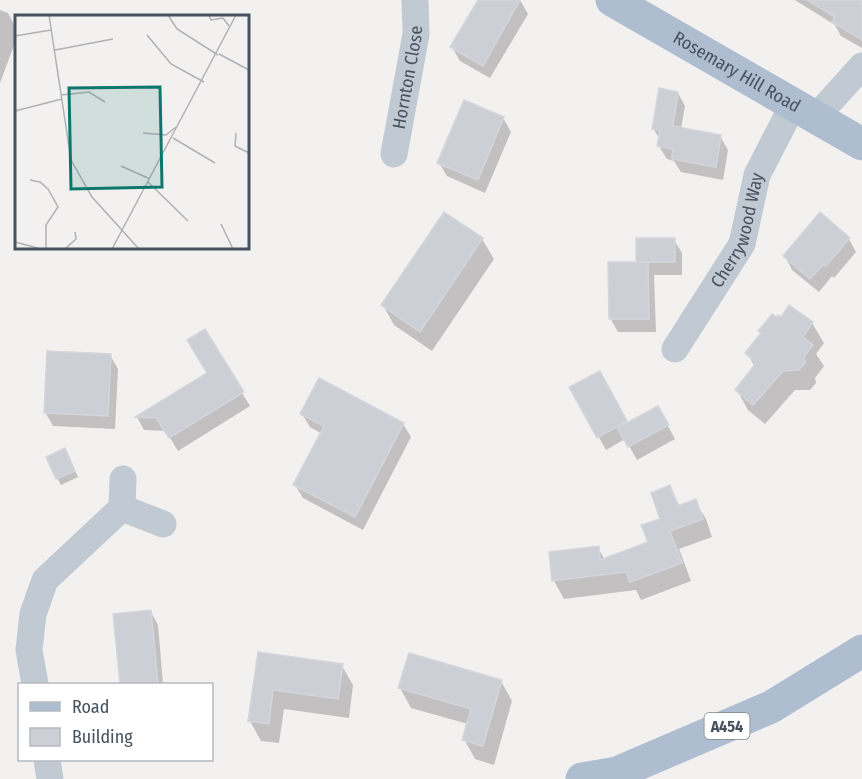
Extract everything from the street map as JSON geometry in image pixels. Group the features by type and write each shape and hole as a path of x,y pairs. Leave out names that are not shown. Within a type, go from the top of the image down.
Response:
{"main road":[{"name":"Rosemary Hill Road","path":"612,0 862,144"},
{"name":"A454","path":"582,779 617,773 771,707 862,651"}],"street":[{"name":"Hornton Close","path":"394,154 416,34 415,0"},
{"name":"Cherrywood Way","path":"675,349 742,244 757,175 804,111 862,66"},
{"path":"35,683 29,650 33,614 45,580 122,508 123,479"},
{"path":"122,508 163,524"},
{"path":"47,761 50,779"}],"building":[{"path":"478,0 520,0 483,66 450,47"},
{"path":"807,0 862,0 862,40 832,22 835,17"},
{"path":"659,88 678,92 673,126 721,135 716,167 672,159 673,149 657,146 660,130 652,129"},
{"path":"464,100 504,117 478,180 437,163"},
{"path":"444,212 483,238 420,332 381,305"},
{"path":"820,212 850,238 826,266 824,264 810,279 783,256"},
{"path":"636,238 675,238 675,262 636,262"},
{"path":"608,262 648,262 649,319 609,319"},
{"path":"789,305 813,322 803,337 813,345 804,357 805,363 799,370 783,371 753,405 735,390 756,363 745,353 761,333 758,331 772,314 781,317"},
{"path":"205,329 244,392 169,438 156,418 135,417 207,373 187,340"},
{"path":"47,351 111,354 108,416 44,413"},
{"path":"600,371 627,421 597,438 569,387"},
{"path":"319,378 404,423 355,517 293,485 324,426 300,414"},
{"path":"658,406 669,425 628,447 617,428"},
{"path":"65,448 75,471 56,479 46,457"},
{"path":"670,485 678,506 696,499 703,519 670,531 682,563 630,582 626,572 552,581 549,552 599,546 600,560 648,542 641,525 660,519 651,493"},
{"path":"151,610 158,683 120,683 113,614"},
{"path":"258,652 343,664 338,699 273,690 269,724 248,721"},
{"path":"409,653 502,680 483,746 462,740 471,709 398,688"}]}
